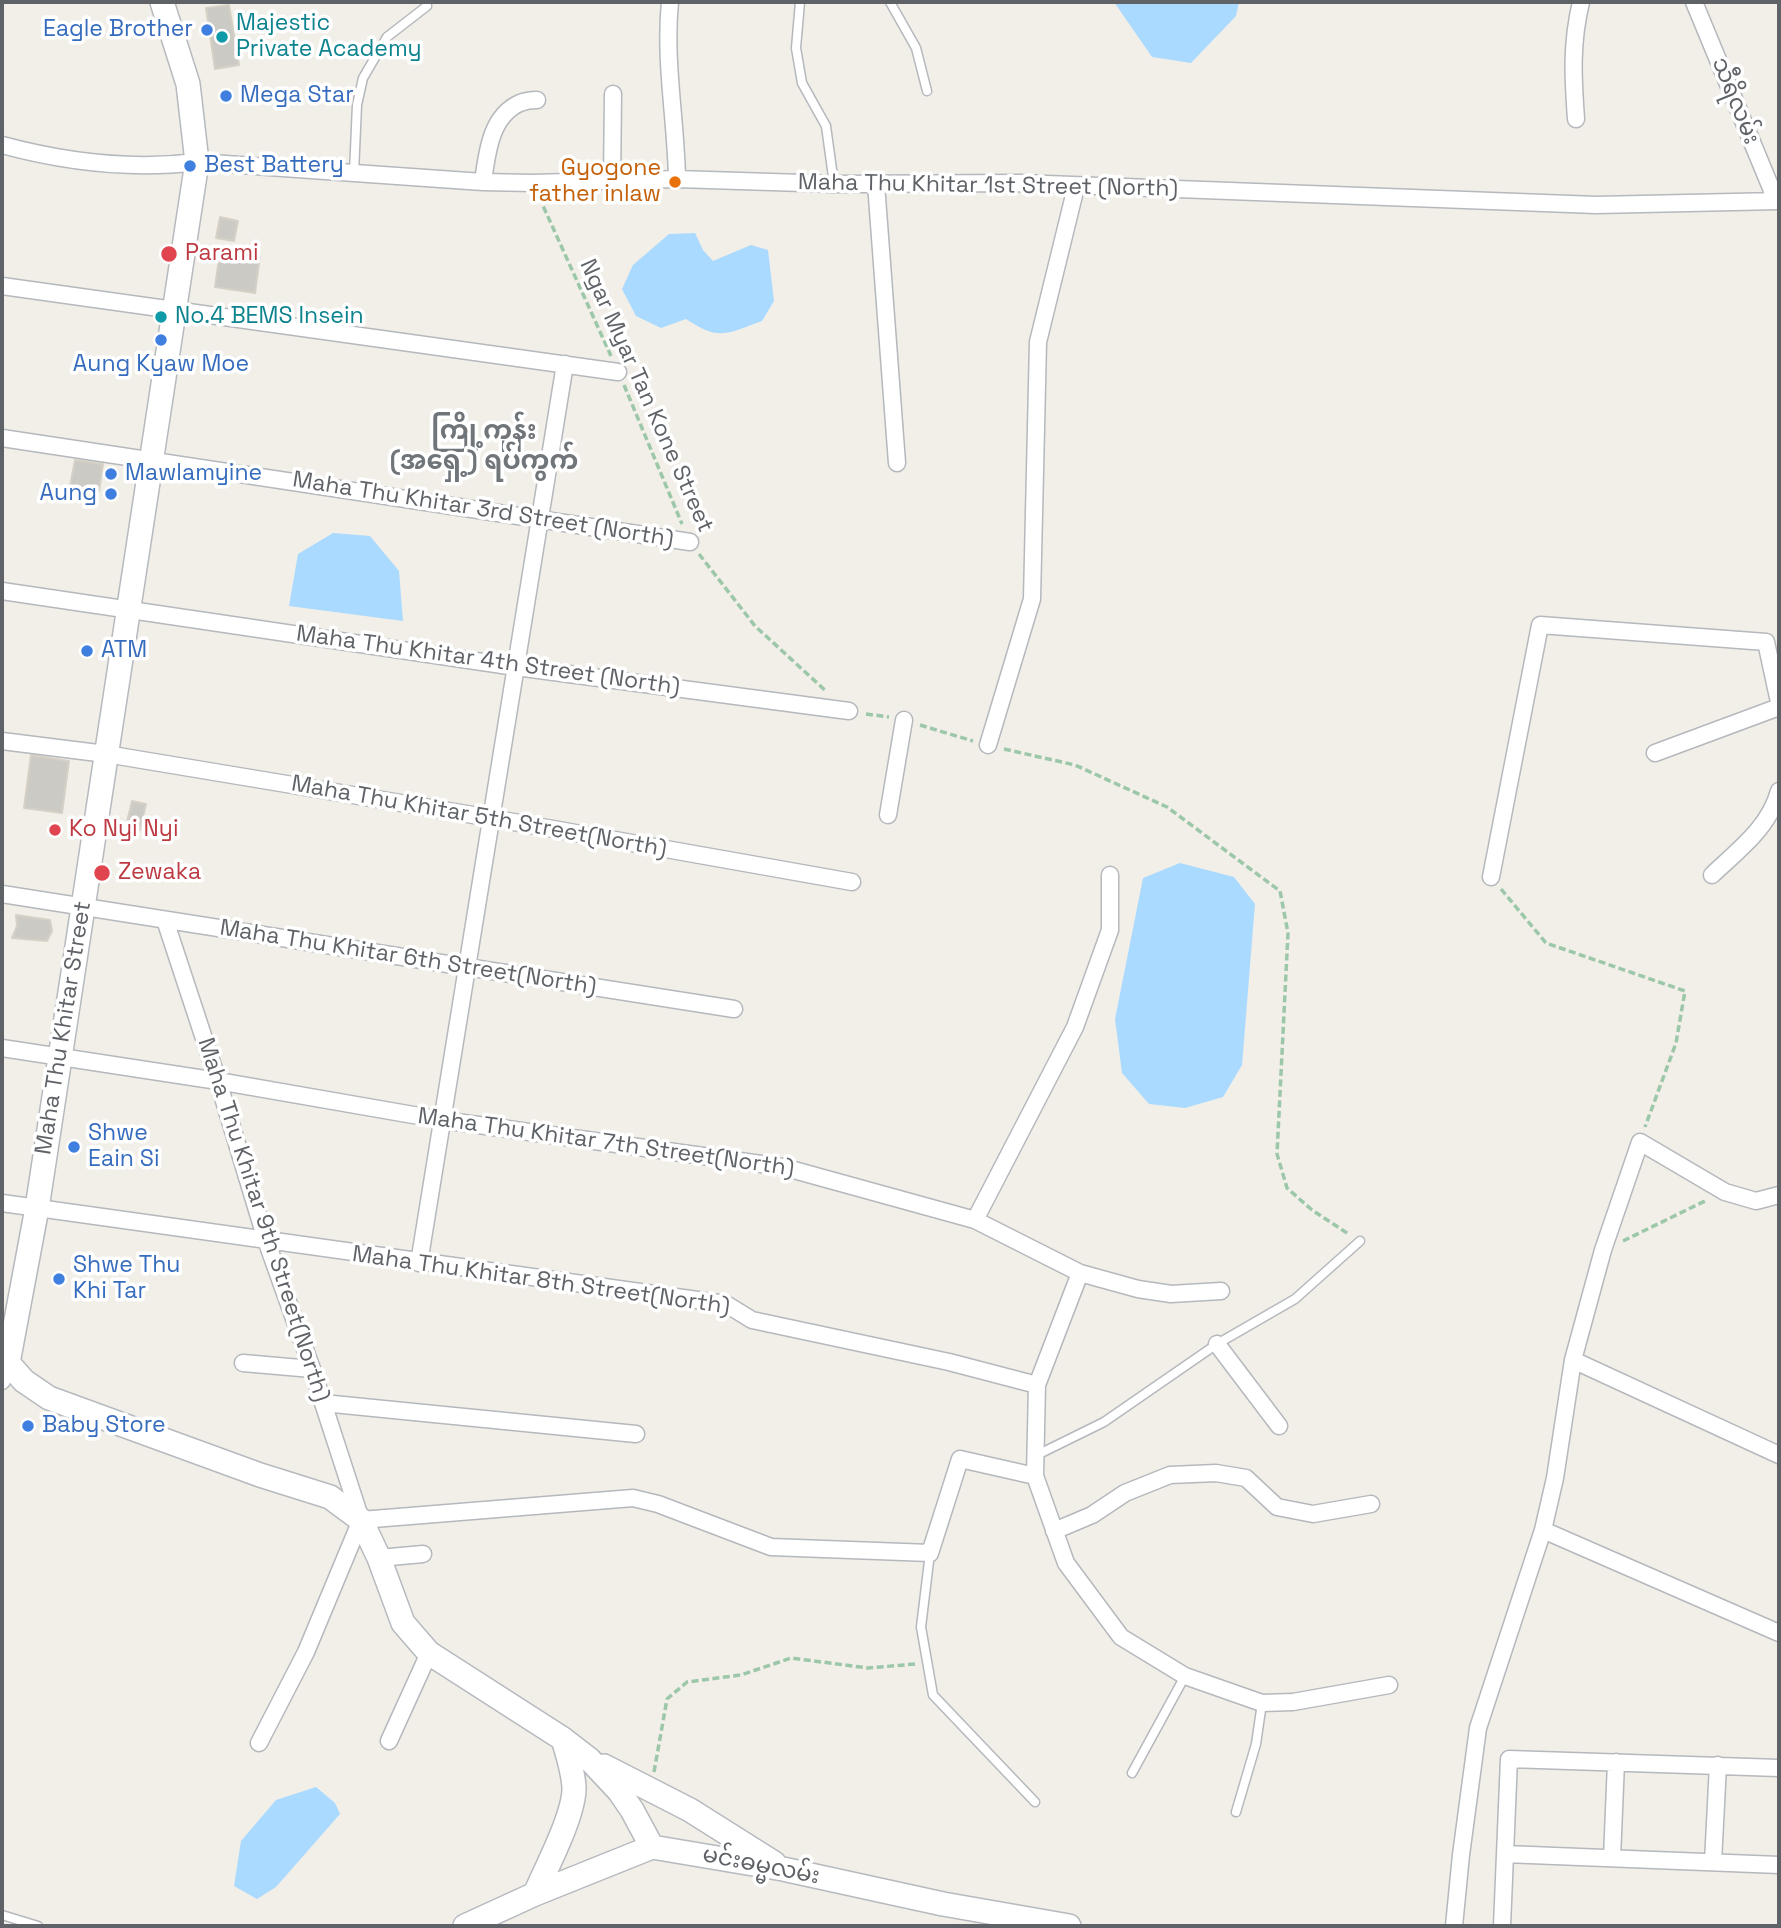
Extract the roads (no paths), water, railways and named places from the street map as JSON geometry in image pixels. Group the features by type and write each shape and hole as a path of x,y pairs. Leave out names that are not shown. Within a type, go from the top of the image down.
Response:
{"street":[{"name":"Maha Thu Khitar Street","path":"162,2 188,84 197,162 58,1056 37,1208 4,1369 49,1398 260,1475 330,1497 361,1520 379,1558 403,1623 429,1653 563,1739 589,1759"},
{"path":"670,2 667,30 677,179"},
{"path":"1576,119 1572,63 1574,32 1581,2"},
{"name":"သီရိလမ်း","path":"1694,2 1777,201"},
{"path":"612,180 613,94"},
{"path":"483,182 489,140 504,116 520,103 537,100"},
{"name":"Maha Thu Khitar 1st Street (North)","path":"2,145 107,165 165,166 197,162 483,182 677,179 834,184 1020,183 1596,205 1777,201"},
{"path":"876,184 897,463"},
{"path":"988,745 1031,599 1038,342 1076,187"},
{"path":"2,286 618,372"},
{"path":"419,1263 565,364"},
{"name":"Maha Thu Khitar 3rd Street (North)","path":"2,438 690,542"},
{"name":"Maha Thu Khitar 4th Street (North)","path":"2,591 516,667 849,711"},
{"path":"1491,877 1540,625 1766,642 1779,705 1655,753"},
{"path":"888,814 904,720"},
{"name":"Maha Thu Khitar 5th Street(North)","path":"2,741 106,754 852,882"},
{"path":"1712,875 1763,826 1774,810 1779,791"},
{"path":"975,1220 1075,1027 1110,930 1110,874"},
{"name":"Maha Thu Khitar 6th Street(North)","path":"2,894 734,1009"},
{"name":"Maha Thu Khitar 9th Street(North)","path":"165,920 266,1240 312,1369 361,1520"},
{"name":"Maha Thu Khitar 7th Street(North)","path":"2,1048 218,1081 442,1120 783,1167 975,1220 1080,1273 1138,1289 1171,1294 1221,1291"},
{"path":"1454,1926 1478,1728 1544,1530 1573,1360 1603,1250 1640,1142 1725,1192 1756,1201 1779,1195"},
{"name":"Maha Thu Khitar 8th Street(North)","path":"2,1203 726,1304 752,1320 949,1362 1037,1385"},
{"path":"1080,1273 1037,1385 1035,1476 1066,1563 1121,1637 1185,1676 1262,1703 1293,1702 1388,1685"},
{"path":"1217,1345 1279,1426"},
{"path":"1573,1360 1779,1455"},
{"path":"243,1363 312,1369"},
{"path":"323,1403 636,1434"},
{"path":"259,1743 306,1652 361,1520 633,1498 658,1504 771,1547 930,1553 960,1459 1035,1476"},
{"path":"1054,1531 1092,1516 1125,1493 1170,1475 1216,1472 1246,1478 1277,1507 1313,1514 1371,1504"},
{"path":"1544,1530 1779,1633"},
{"path":"379,1558 423,1554"},
{"path":"389,1741 429,1653"},
{"path":"535,1894 573,1798 572,1773 563,1739"},
{"path":"589,1759 725,1830 783,1869"},
{"path":"475,1924 535,1894 652,1847 619,1791 589,1759"},
{"path":"1502,1926 1508,1759 1779,1768"},
{"path":"1612,1858 1616,1762"},
{"path":"1713,1862 1718,1765"},
{"name":"မင်းဓမ္မလမ်း","path":"652,1847 783,1869 955,1906 1069,1926"},
{"path":"1505,1854 1779,1865"}],"lane":[{"path":"800,2 796,48 802,83 826,126 834,184"},
{"path":"890,2 916,48 927,91"},
{"path":"354,173 357,106 363,78 387,37 427,6"},
{"path":"1035,1456 1104,1422 1217,1345 1295,1299 1360,1241"},
{"path":"930,1553 921,1627 933,1695 1035,1802"},
{"path":"1132,1773 1185,1676"},
{"path":"1236,1812 1256,1744 1262,1703"},
{"path":"2,1915 38,1926"}],"water":[{"path":"1114,2 1239,2 1236,16 1191,63 1152,57"},
{"path":"695,233 703,250 713,261 751,245 768,250 774,301 762,321 731,332 715,333 686,319 661,328 636,316 622,289 633,265 669,234"},
{"path":"333,533 370,536 399,571 403,621 289,606 298,554"},
{"path":"1180,863 1234,877 1255,904 1242,1065 1223,1097 1185,1108 1149,1104 1122,1073 1115,1019 1143,878"},
{"path":"316,1787 335,1803 340,1814 276,1887 257,1899 234,1886 241,1841 276,1800"}],"place":[{"name":"Eagle Brother","path":"207,30"},
{"name":"Majestic Private Academy","path":"222,37"},
{"name":"Mega Star","path":"226,96"},
{"name":"Best Battery","path":"190,166"},
{"name":"Gyogone father inlaw","path":"675,182"},
{"name":"Parami","path":"169,254"},
{"name":"No.4 BEMS Insein","path":"161,317"},
{"name":"Aung Kyaw Moe","path":"161,340"},
{"name":"Mawlamyine","path":"111,474"},
{"name":"Aung","path":"111,494"},
{"name":"ATM","path":"87,651"},
{"name":"Ko Nyi Nyi","path":"55,830"},
{"name":"Zewaka","path":"102,873"},
{"name":"Shwe Eain Si","path":"74,1147"},
{"name":"Shwe Thu Khi Tar","path":"59,1279"},
{"name":"Baby Store","path":"28,1426"}],"district":[{"name":"ကြို့ကုန်း (အရှေ့) ရပ်ကွက်","path":"484,447"}]}
